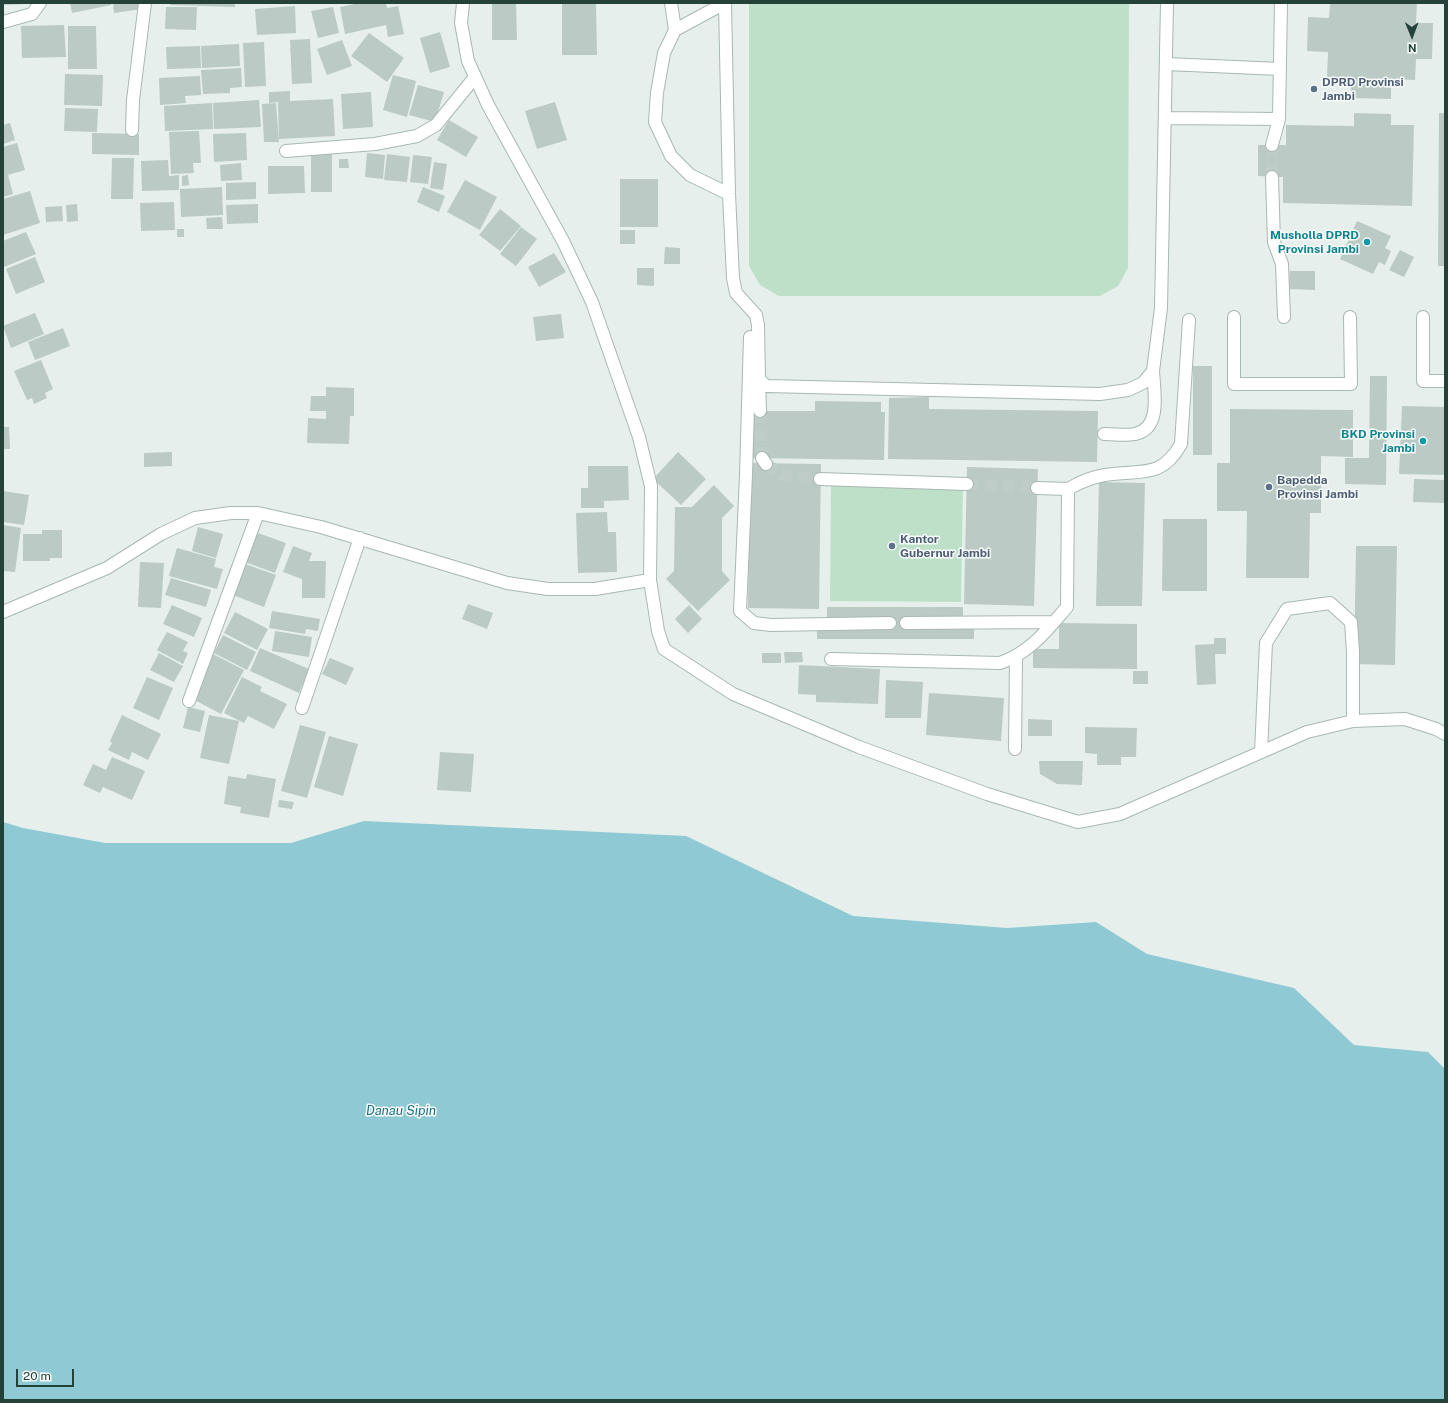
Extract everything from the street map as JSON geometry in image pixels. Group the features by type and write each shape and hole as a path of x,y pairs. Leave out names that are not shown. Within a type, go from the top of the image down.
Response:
{"street":[{"path":"3,22 32,14 40,3"},
{"path":"132,130 134,93 145,3"},
{"path":"463,3 461,23 468,61 475,78 563,241 592,302 639,437 651,486 650,580 658,631 664,650 732,694 859,746 980,792 1078,822 1120,814 1307,732 1353,721 1404,719 1436,729 1445,734"},
{"path":"671,3 675,30 664,53 657,93 655,122 671,156 690,176 729,194"},
{"path":"675,30 725,3 729,194 734,286 736,293 756,316 758,325 760,411"},
{"path":"1104,434 1135,434 1145,430 1152,423 1154,414 1153,371 1161,308 1166,118 1167,3"},
{"path":"1272,145 1279,119 1282,3"},
{"path":"1167,64 1280,69"},
{"path":"286,151 374,144 417,136 436,125 475,78"},
{"path":"1166,118 1279,119"},
{"path":"1272,177 1274,242 1282,264 1284,317"},
{"path":"1234,317 1234,384 1351,384 1350,317"},
{"path":"1423,317 1423,382 1445,381"},
{"path":"1037,488 1068,489 1085,479 1106,474 1147,471 1165,465 1174,457 1181,444 1189,320"},
{"path":"750,337 740,611 754,623 890,623"},
{"path":"759,379 766,386 777,388 1100,394 1128,390 1143,383 1153,371"},
{"path":"820,479 967,484"},
{"path":"831,659 1000,663 1016,658 1035,642 1067,606 1068,489"},
{"path":"3,612 107,568 161,534 195,518 231,513 258,513 360,538 507,583 548,589 595,589 650,580"},
{"path":"189,701 258,513"},
{"path":"302,708 360,538"},
{"path":"1261,752 1266,643 1287,609 1330,603 1351,622 1353,652 1353,721"},
{"path":"906,623 1054,622"},
{"path":"1015,749 1016,658"}],"green space":[{"path":"749,3 1129,3 1128,268 1118,286 1100,296 779,296 760,285 749,266"},
{"path":"831,482 963,484 961,602 830,601"}],"water":[{"name":"Danau Sipin","path":"364,821 686,836 853,916 1007,928 1096,922 1147,954 1294,988 1354,1045 1428,1052 1445,1069 1445,1400 3,1400 3,822 23,828 105,843 291,843"}],"building":[{"path":"3,3 27,3 27,4 3,5"},
{"path":"70,3 111,3 111,5 72,13"},
{"path":"113,3 141,3 142,9 114,13"},
{"path":"170,3 235,3 235,7 170,5"},
{"path":"360,3 386,3 387,8 398,6 404,34 388,37 386,25 345,34 340,7"},
{"path":"492,3 516,3 517,40 492,40"},
{"path":"562,3 596,3 597,55 562,55"},
{"path":"1330,3 1417,3 1416,23 1433,23 1432,59 1416,59 1415,80 1391,79 1391,99 1351,98 1351,78 1327,77 1328,52 1307,51 1308,17 1329,18"},
{"path":"295,6 296,33 257,35 255,9"},
{"path":"166,7 197,7 196,30 165,29"},
{"path":"333,7 339,33 318,38 311,11"},
{"path":"64,25 66,57 22,58 21,26"},
{"path":"68,26 96,26 97,69 68,69"},
{"path":"440,32 450,67 430,73 420,38"},
{"path":"369,33 404,58 387,82 351,56"},
{"path":"310,39 312,83 292,84 290,40"},
{"path":"342,40 352,66 327,75 317,49"},
{"path":"264,42 266,86 245,87 243,43"},
{"path":"239,44 240,66 202,68 201,46"},
{"path":"200,46 201,68 167,69 166,47"},
{"path":"241,68 242,87 230,88 230,93 203,94 201,70"},
{"path":"65,74 103,75 102,106 64,105"},
{"path":"393,75 416,81 407,117 383,110"},
{"path":"200,76 201,95 185,96 186,103 160,105 159,78"},
{"path":"418,85 444,92 435,122 409,115"},
{"path":"290,91 290,101 333,99 335,136 279,139 278,102 269,103 269,92"},
{"path":"371,92 373,127 343,129 341,94"},
{"path":"259,100 261,127 214,129 213,103"},
{"path":"555,102 567,140 537,149 525,111"},
{"path":"212,103 213,129 165,131 164,106"},
{"path":"276,103 279,142 264,142 262,104"},
{"path":"65,108 98,109 97,132 64,131"},
{"path":"1354,113 1391,114 1391,125 1414,125 1412,206 1283,203 1283,177 1258,176 1258,145 1286,145 1286,125 1354,126"},
{"path":"1439,113 1445,113 1445,266 1438,266"},
{"path":"449,120 478,137 466,157 437,140"},
{"path":"10,123 15,140 3,144 3,125"},
{"path":"199,131 201,163 193,163 194,173 171,174 169,132"},
{"path":"92,133 139,134 139,155 92,154"},
{"path":"246,133 247,160 214,162 213,134"},
{"path":"17,143 25,170 8,175 13,194 3,197 3,147"},
{"path":"311,153 332,153 332,192 311,192"},
{"path":"367,153 385,155 383,179 365,177"},
{"path":"387,154 410,157 407,182 384,180"},
{"path":"413,155 432,157 428,184 410,182"},
{"path":"112,158 134,158 133,199 111,199"},
{"path":"339,159 348,159 349,168 339,168"},
{"path":"168,160 169,176 179,175 179,190 142,191 141,161"},
{"path":"434,162 447,164 443,190 430,188"},
{"path":"241,163 242,180 221,181 220,165"},
{"path":"268,166 304,166 305,193 268,194"},
{"path":"188,175 189,185 182,186 182,176"},
{"path":"620,179 658,179 658,227 620,227"},
{"path":"465,180 497,197 480,230 447,212"},
{"path":"256,182 256,199 226,200 226,183"},
{"path":"222,187 223,215 181,217 180,189"},
{"path":"423,187 445,196 439,212 417,202"},
{"path":"30,191 40,223 3,235 3,199"},
{"path":"174,202 175,230 141,231 140,203"},
{"path":"77,204 78,221 67,222 66,205"},
{"path":"258,204 258,223 227,224 226,205"},
{"path":"62,206 63,221 46,222 45,207"},
{"path":"500,209 521,226 500,251 479,235"},
{"path":"222,217 223,229 207,229 206,218"},
{"name":"Musholla DPRD Provinsi Jambi","path":"1357,221 1391,236 1385,248 1391,251 1385,265 1379,262 1373,274 1340,259"},
{"path":"521,227 537,239 516,266 500,254"},
{"path":"177,229 184,229 184,237 177,237"},
{"path":"620,230 635,230 635,244 620,244"},
{"path":"26,232 36,254 4,267 3,241"},
{"path":"665,247 680,248 680,264 664,264"},
{"path":"1400,250 1414,257 1404,277 1389,270"},
{"path":"554,253 566,272 539,287 528,267"},
{"path":"35,257 45,282 16,294 6,269"},
{"path":"637,268 654,268 654,286 637,285"},
{"path":"1290,271 1315,271 1315,290 1289,289"},
{"path":"35,313 44,334 11,348 3,326"},
{"path":"561,314 564,338 536,341 533,317"},
{"path":"63,328 70,346 35,360 28,342"},
{"path":"41,360 53,389 45,393 47,398 34,404 32,398 27,400 14,371"},
{"path":"1193,366 1212,366 1212,455 1193,455"},
{"path":"1370,376 1387,376 1386,485 1345,484 1345,458 1369,458"},
{"path":"326,387 354,388 354,416 350,416 349,444 307,443 308,418 326,419 326,411 310,411 311,396 326,396"},
{"path":"929,397 929,409 1098,411 1097,462 888,459 889,398"},
{"path":"815,401 881,402 881,412 885,412 884,460 753,458 752,411 815,411"},
{"name":"BKD Provinsi Jambi","path":"1402,406 1445,407 1445,475 1399,474"},
{"name":"Bapedda Provinsi Jambi","path":"1230,409 1353,410 1353,457 1321,456 1321,513 1310,513 1309,578 1246,578 1247,511 1217,511 1217,463 1230,463"},
{"path":"3,427 9,427 10,449 3,449"},
{"path":"172,452 172,466 144,467 144,453"},
{"path":"678,452 706,479 681,505 653,479"},
{"path":"750,463 821,464 819,609 748,608"},
{"path":"588,466 628,466 629,500 604,501 604,508 581,508 581,488 588,488"},
{"path":"967,467 1038,469 1034,606 964,604"},
{"path":"1414,479 1445,480 1445,503 1413,502"},
{"path":"1099,482 1145,483 1142,606 1096,606"},
{"path":"714,485 734,506 722,518 722,571 730,580 698,611 666,579 674,571 675,507 692,507"},
{"path":"3,491 29,495 24,525 3,522"},
{"path":"607,512 608,532 616,532 617,572 578,573 576,513"},
{"path":"1163,519 1207,519 1207,591 1162,591"},
{"path":"3,525 21,528 15,572 3,571"},
{"path":"198,527 223,534 216,558 192,551"},
{"path":"42,530 62,530 62,558 50,558 50,561 23,561 23,534 42,534"},
{"path":"255,532 286,543 275,573 245,562"},
{"path":"293,546 312,553 309,561 326,561 325,598 302,598 302,579 283,572"},
{"path":"1356,546 1397,546 1395,665 1354,664"},
{"path":"177,548 216,559 214,567 223,569 217,589 169,576"},
{"path":"140,562 164,563 161,608 138,607"},
{"path":"245,564 276,575 264,607 233,595"},
{"path":"171,578 211,590 206,607 165,595"},
{"path":"468,604 493,613 487,629 462,619"},
{"path":"172,605 202,618 194,637 163,624"},
{"path":"689,605 702,619 688,633 675,619"},
{"path":"827,607 963,607 963,620 974,625 974,639 817,639 817,626 827,619"},
{"path":"272,611 320,619 318,631 306,629 305,634 269,628"},
{"path":"235,612 268,629 257,650 224,633"},
{"path":"1059,623 1137,624 1137,669 1033,668 1033,649 1059,649"},
{"path":"275,631 312,637 309,657 272,651"},
{"path":"167,632 188,642 183,651 188,653 183,664 157,650"},
{"path":"223,635 256,652 247,670 214,653"},
{"path":"1214,638 1226,638 1226,654 1215,654 1216,684 1197,685 1195,645 1214,644"},
{"path":"260,648 309,669 299,693 250,671"},
{"path":"784,652 802,652 803,662 785,663"},
{"path":"159,653 183,666 174,682 150,670"},
{"path":"762,653 781,653 781,663 762,663"},
{"path":"213,654 244,670 221,714 191,698"},
{"path":"330,658 354,668 346,685 322,674"},
{"path":"799,665 880,669 878,704 816,702 816,695 798,694"},
{"path":"1133,671 1148,671 1148,684 1133,684"},
{"path":"147,677 173,688 159,720 133,708"},
{"path":"242,677 262,687 260,691 287,704 274,729 248,716 244,723 224,713"},
{"path":"886,680 923,682 921,718 885,718"},
{"path":"929,693 1004,698 1001,741 926,735"},
{"path":"188,707 205,711 200,732 183,728"},
{"path":"122,715 161,734 148,760 132,752 129,760 108,750 112,743 110,741"},
{"path":"209,715 239,721 229,764 200,758"},
{"path":"1028,719 1052,720 1052,736 1028,736"},
{"path":"300,725 326,732 307,798 281,791"},
{"path":"1085,727 1137,728 1136,757 1121,757 1121,765 1097,765 1097,754 1085,753"},
{"path":"329,736 358,744 343,796 314,787"},
{"path":"440,752 474,754 471,792 437,790"},
{"path":"112,757 145,771 132,800 103,787 100,793 83,785 93,764 106,770"},
{"path":"1039,761 1083,761 1082,785 1057,784 1040,774"},
{"path":"247,774 276,779 269,818 240,813 241,807 224,804 228,776 246,779"},
{"path":"279,800 294,802 292,809 278,807"}],"tunnel":[{"path":"1272,145 1272,177"},
{"path":"760,411 762,458"},
{"path":"766,464 782,475 820,479"},
{"path":"967,484 1037,488"}],"place":[{"name":"DPRD Provinsi Jambi","path":"1314,89"},
{"name":"Musholla DPRD Provinsi Jambi","path":"1367,242"},
{"name":"BKD Provinsi Jambi","path":"1423,441"},
{"name":"Bapedda Provinsi Jambi","path":"1269,487"},
{"name":"Kantor Gubernur Jambi","path":"892,546"}]}
